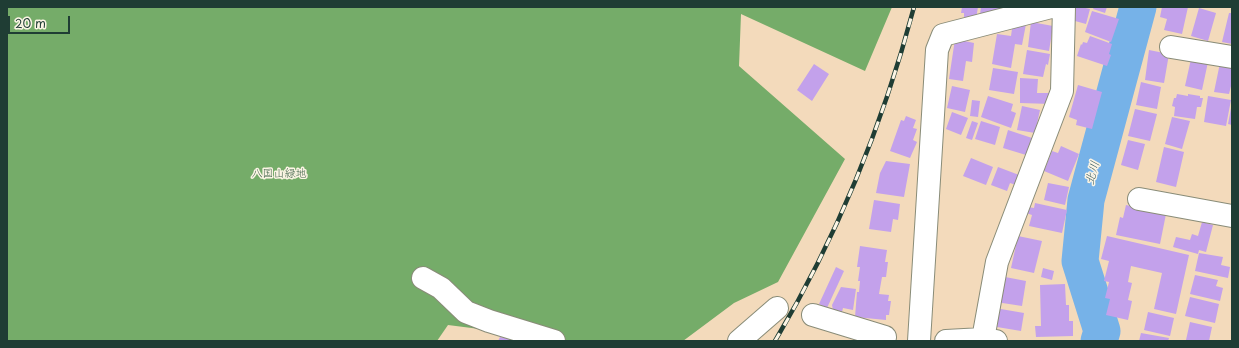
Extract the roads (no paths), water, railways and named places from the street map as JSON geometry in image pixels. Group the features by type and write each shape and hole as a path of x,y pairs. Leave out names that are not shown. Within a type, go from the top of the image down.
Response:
{"street":[{"path":"919,341 938,50 943,36 1051,7"},
{"path":"946,341 990,340 997,262 1062,91 1064,7"},
{"path":"1171,47 1232,57"},
{"path":"1139,199 1232,216"},
{"path":"423,278 441,288 466,312 489,321 554,341"},
{"path":"739,341 777,308"},
{"path":"812,315 885,339 909,341"}],"waterway":[{"name":"北川","path":"1099,341 1102,331 1080,261 1086,200 1138,7"}],"railway":[{"path":"775,341 798,302 819,261 856,179 888,94 914,7"}],"park label":[{"name":"八国山緑地","path":"279,174"}]}
